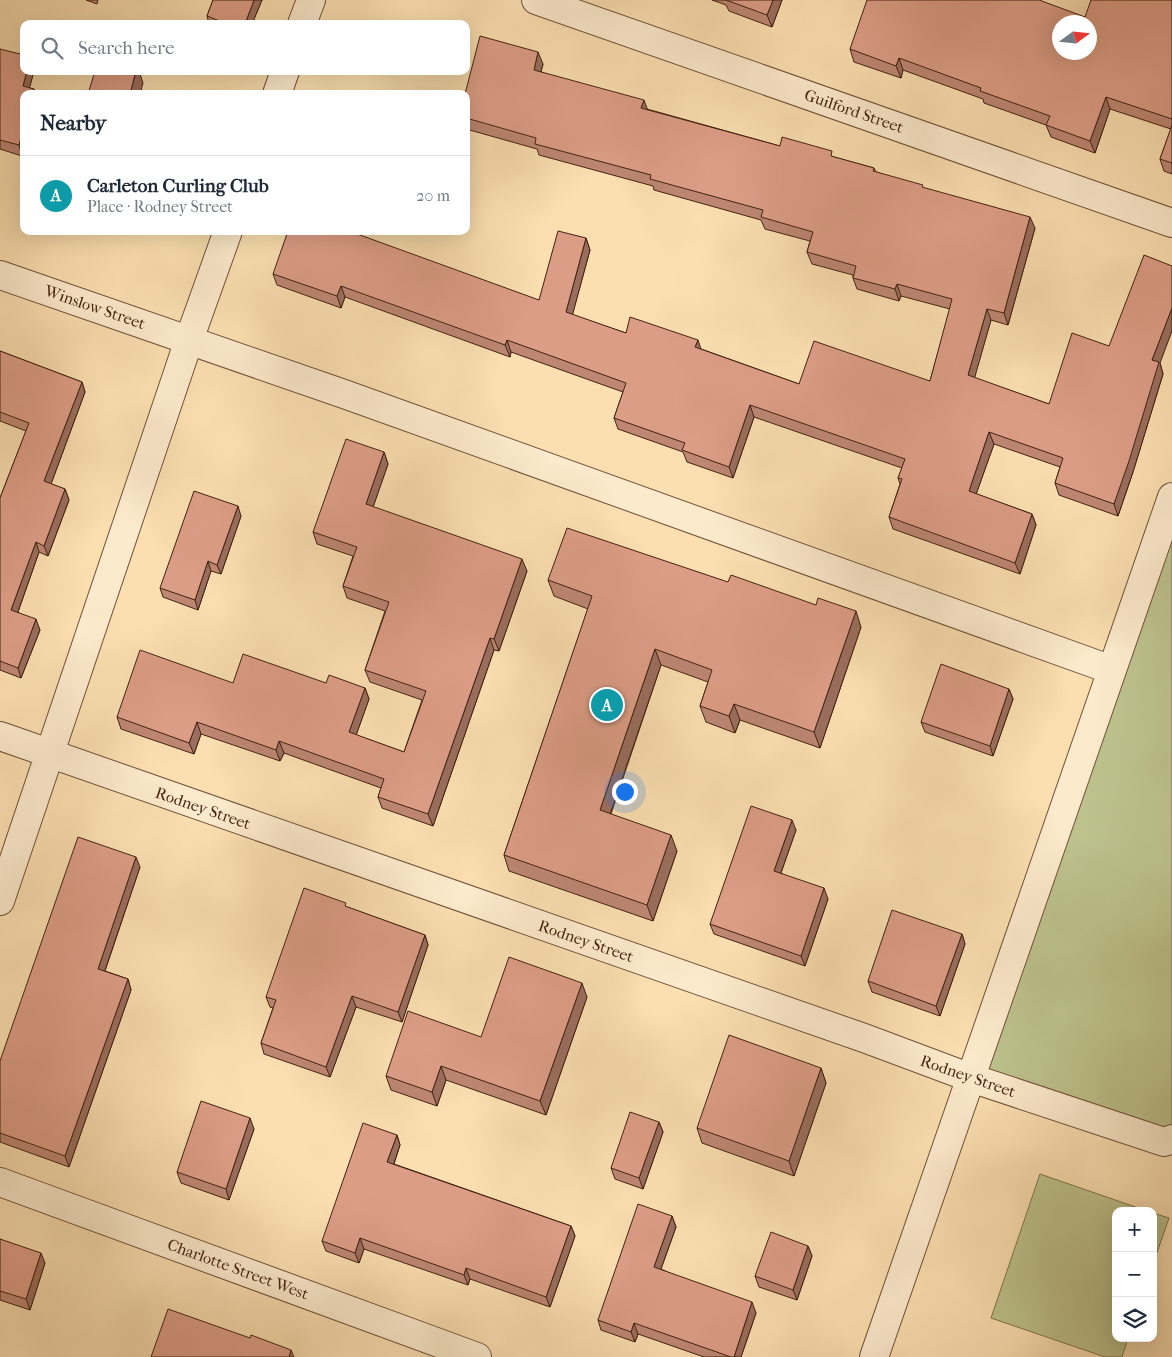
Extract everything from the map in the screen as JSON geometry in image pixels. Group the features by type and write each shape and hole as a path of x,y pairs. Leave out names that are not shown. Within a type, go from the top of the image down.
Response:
{"street":[{"path":"304,20 311,0"},
{"name":"Guilford Street","path":"536,0 1172,223"},
{"path":"278,90 284,75"},
{"path":"0,901 189,340 227,235"},
{"name":"Winslow Street","path":"0,274 363,400 1112,670"},
{"path":"874,1357 1172,497"},
{"name":"Rodney Street","path":"0,736 836,1028 971,1078 1164,1142 1172,1139"},
{"name":"Charlotte Street West","path":"0,1182 476,1357"}],"green space":[{"path":"1172,497 1172,1139 971,1078"},
{"path":"1040,1174 1135,1207 1112,1207 1112,1342 1127,1342 1122,1357 1105,1357 991,1318"},
{"path":"1157,1214 1169,1218 1157,1252"}],"building":[{"path":"213,0 254,0 246,20 217,20 207,16"},
{"path":"726,0 773,0 767,15"},
{"path":"867,0 1039,0 1080,15 1052,15 1052,60 1097,60 1097,15 1086,15 1091,0 1172,0 1172,119 1106,97 1090,141 1046,125 1050,116 980,91 981,88 899,58 896,66 850,49"},
{"path":"480,36 538,52 534,70 644,100 641,108 780,146 782,137 832,151 831,156 874,168 873,171 923,185 922,187 1030,217 1004,313 987,309 968,375 1049,404 1072,333 1109,346 1144,255 1172,266 1172,308 1152,360 1159,362 1114,504 1055,483 1063,458 989,432 969,491 1032,514 1015,563 889,517 902,479 898,478 905,459 750,405 729,467 682,450 685,443 614,418 626,383 507,340 505,345 341,286 337,296 273,274 287,235 360,235 539,300 558,231 586,238 566,312 626,333 630,317 698,340 695,347 799,384 814,341 930,381 952,299 897,284 895,289 853,278 856,266 807,252 813,232 761,217 763,210 650,179 651,175 535,144 536,138 470,119 470,90 466,90"},
{"path":"0,49 20,54 20,75 26,75 23,86 34,89 20,90 19,145 0,140"},
{"path":"94,75 135,75 131,90 89,90"},
{"path":"1172,125 1172,163 1160,159"},
{"path":"0,351 82,382 44,481 65,489 44,546 36,542 11,610 36,619 18,668 0,661 0,498 29,423 0,412"},
{"path":"346,439 384,452 366,504 522,559 494,639 490,638 428,814 378,797 384,779 279,741 276,750 197,722 189,743 117,717 140,650 233,683 243,654 326,683 329,675 365,688 349,732 404,752 426,691 365,670 389,602 343,586 357,547 313,532"},
{"path":"194,491 238,506 217,565 208,561 195,600 160,588"},
{"path":"567,528 728,582 731,575 816,605 818,598 856,611 814,732 734,704 729,716 700,706 712,670 655,649 600,810 671,835 647,905 504,855 592,596 548,580"},
{"path":"941,664 1009,689 990,746 921,722"},
{"path":"751,806 792,820 774,871 824,888 801,956 710,924"},
{"path":"78,837 136,857 98,969 128,979 65,1156 0,1133 0,1061"},
{"path":"304,888 346,903 345,906 425,935 398,1012 352,996 326,1067 261,1043 276,1000 266,997"},
{"path":"892,910 962,934 936,1006 868,981"},
{"path":"509,957 582,983 540,1101 441,1066 432,1092 386,1076 408,1011 481,1037"},
{"path":"729,1035 821,1068 789,1161 697,1128"},
{"path":"201,1101 250,1118 226,1189 177,1172"},
{"path":"630,1112 659,1122 639,1178 611,1168"},
{"path":"363,1123 397,1135 387,1162 571,1226 546,1297 466,1268 464,1275 360,1238 355,1253 322,1241"},
{"path":"638,1204 672,1216 654,1267 752,1302 734,1357 634,1323 631,1332 598,1320"},
{"path":"771,1232 808,1246 793,1290 755,1276"},
{"path":"0,1239 41,1253 26,1299 0,1291"},
{"path":"168,1309 250,1338 251,1335 291,1350 289,1357 151,1357"}],"place":[{"name":"Carleton Curling Club","path":"607,705"}]}
